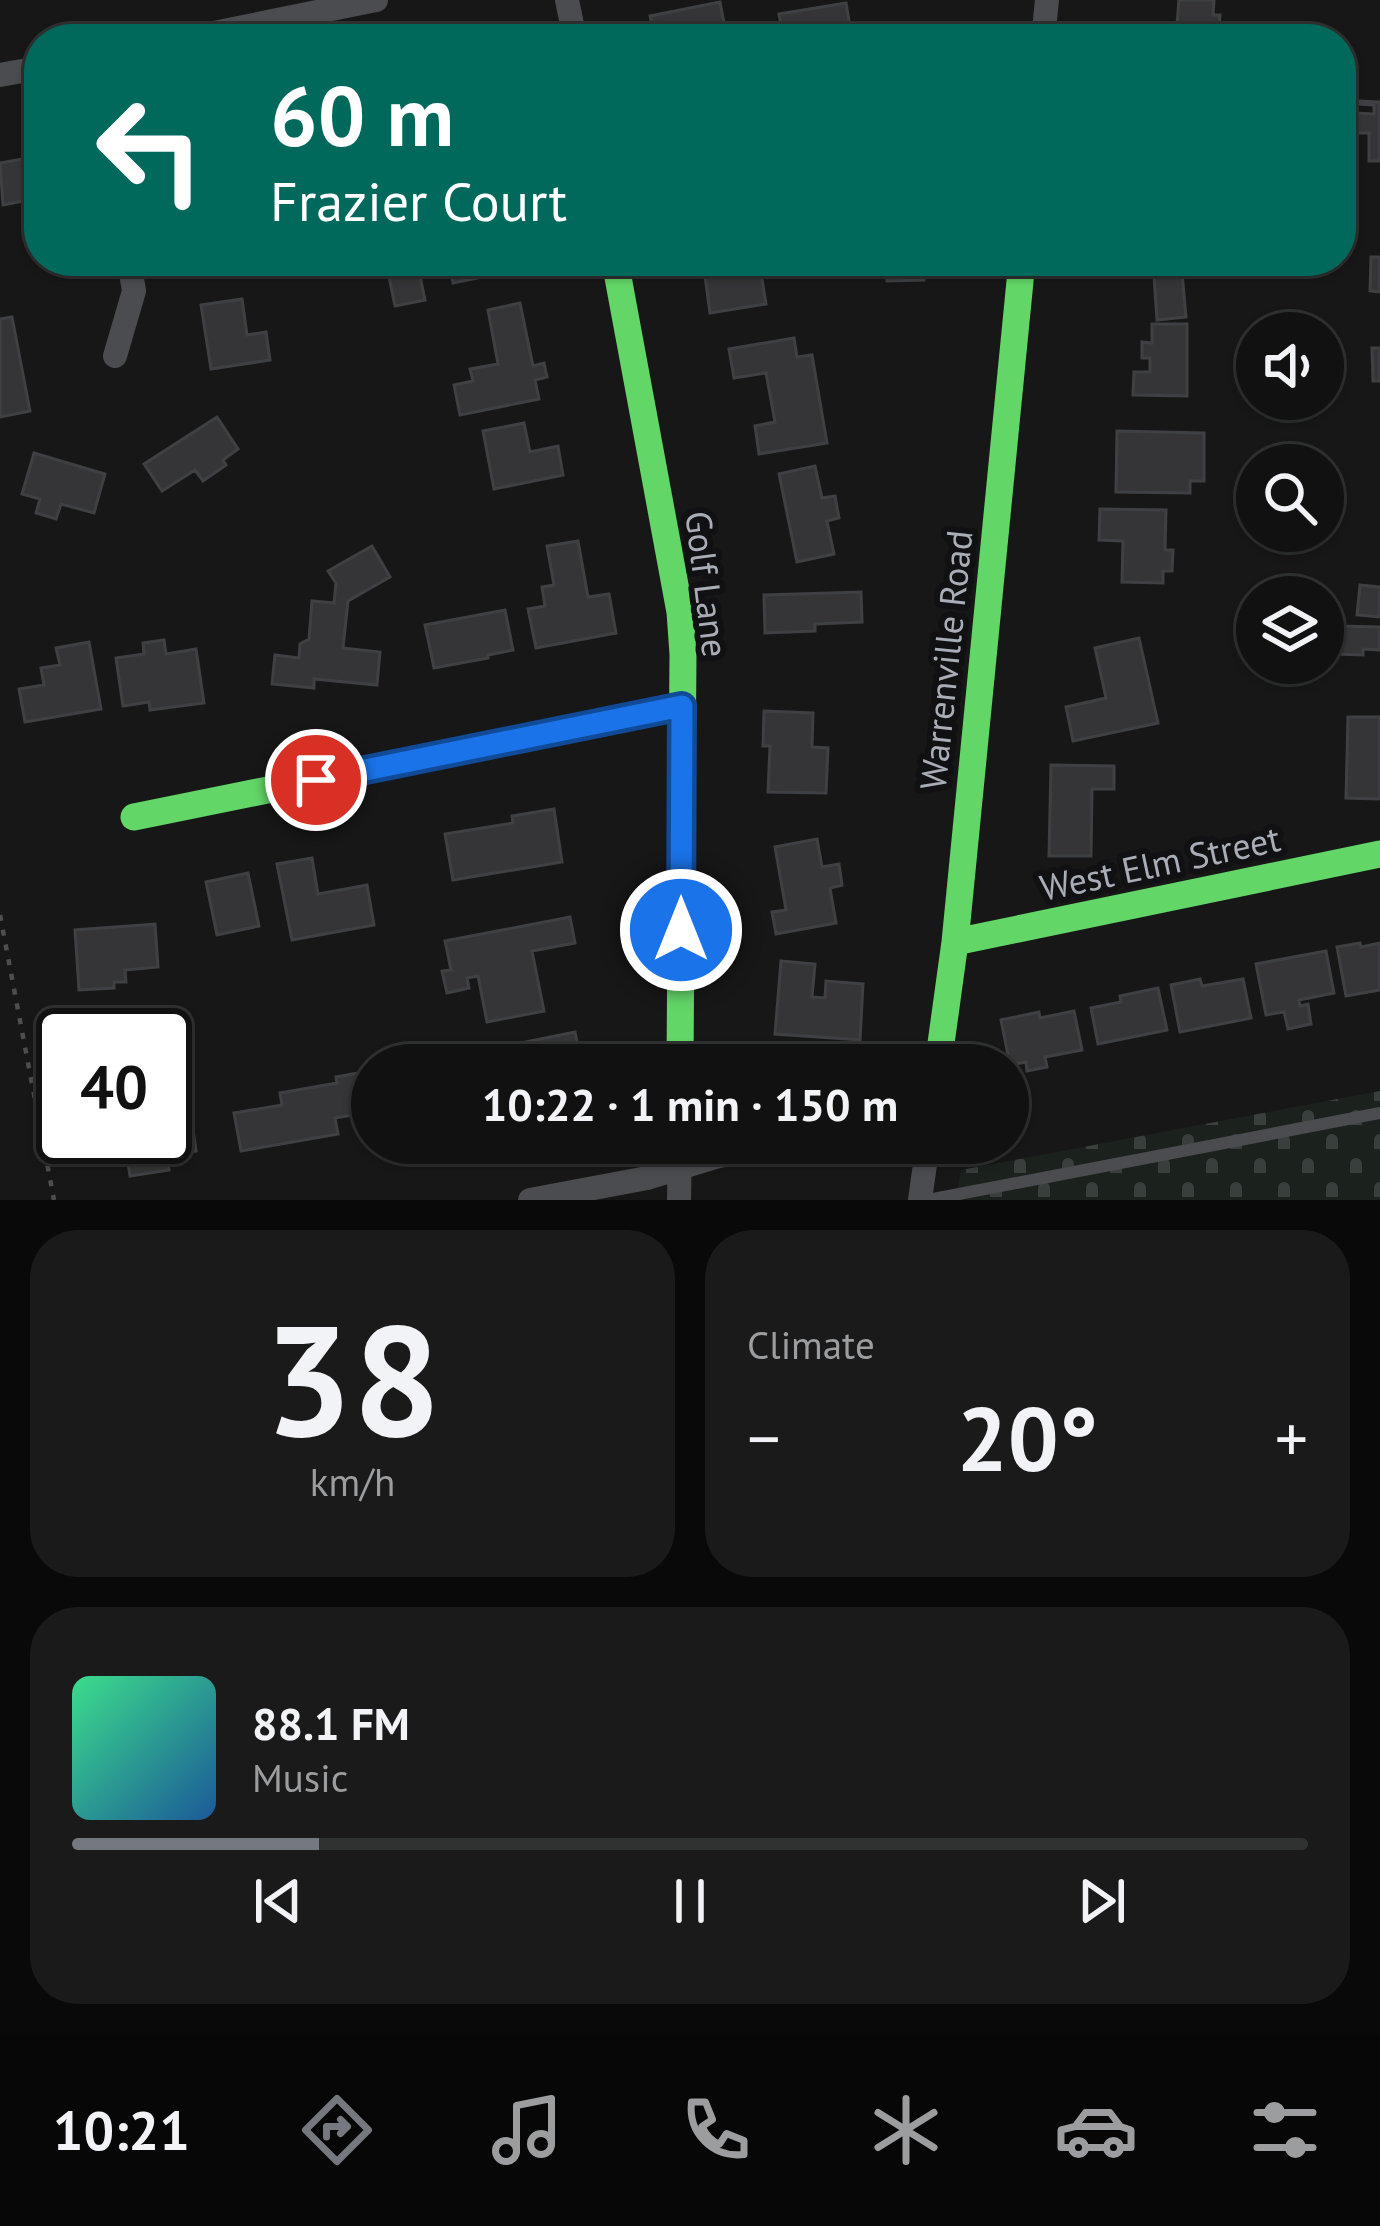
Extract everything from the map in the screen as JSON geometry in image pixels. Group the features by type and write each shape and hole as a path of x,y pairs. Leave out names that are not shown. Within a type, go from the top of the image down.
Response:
{"street":[{"path":"258,24 376,0"},
{"path":"116,356 134,291 132,276"},
{"name":"Golf Lane","path":"618,276 680,612 680,1044"},
{"name":"Warrenville Road","path":"941,1044 1021,276"},
{"path":"134,817 682,706"},
{"name":"West Elm Street","path":"955,942 1380,854"},
{"path":"530,1200 646,1178 667,1164"},
{"path":"679,1200 680,1164"},
{"path":"924,1200 927,1164"}],"lane":[{"path":"924,1200 1380,1113"}],"path":[{"path":"0,915 54,1200"}],"green space":[{"path":"1380,1091 1380,1200 956,1200 961,1170 1029,1164 1029,1157"}],"building":[{"path":"1179,0 1214,0 1213,15 1220,15 1219,24 1177,24"},
{"path":"720,2 724,24 652,24 650,16"},
{"path":"846,3 850,24 781,24 779,14"},
{"path":"1358,101 1380,102 1380,161 1369,161 1369,133 1358,133 1358,113 1374,114 1374,105"},
{"path":"24,159 24,201 3,205 0,163"},
{"path":"1371,257 1380,257 1380,292 1370,291"},
{"path":"420,276 425,300 395,306 389,277"},
{"path":"452,276 487,276 453,283"},
{"path":"705,276 761,276 766,304 710,313"},
{"path":"887,276 924,276 924,280 887,281"},
{"path":"1154,276 1182,276 1186,317 1157,320"},
{"path":"242,299 247,335 266,332 270,360 211,369 201,305"},
{"path":"520,303 533,366 544,363 547,377 535,380 539,399 460,415 454,385 473,381 470,369 498,364 488,310"},
{"path":"12,317 30,411 0,417 0,319"},
{"path":"1152,324 1187,324 1187,396 1133,395 1134,372 1150,372 1150,358 1142,358 1142,342 1152,343"},
{"path":"794,338 797,357 812,355 827,443 759,454 755,426 775,422 766,373 734,378 729,349"},
{"path":"1372,348 1380,348 1380,381 1373,381"},
{"path":"217,417 238,449 223,460 226,465 203,481 195,470 162,491 144,464"},
{"path":"524,423 530,452 558,446 563,475 494,489 483,431"},
{"path":"1117,431 1204,433 1204,481 1190,481 1190,493 1116,492"},
{"path":"34,453 105,474 94,513 61,504 56,519 36,513 40,499 22,494"},
{"path":"815,466 822,498 835,496 839,518 827,521 834,554 797,562 779,474"},
{"path":"1100,509 1166,510 1165,550 1173,550 1172,571 1163,571 1163,583 1122,582 1123,541 1099,540"},
{"path":"578,541 588,597 609,594 616,633 536,648 528,609 545,606 542,587 554,585 547,546"},
{"path":"372,546 390,577 348,601 343,648 380,652 377,685 314,679 314,688 272,684 275,655 299,658 300,644 309,639 312,601 334,603 336,583 328,571"},
{"path":"1360,585 1380,587 1380,617 1357,615"},
{"path":"861,592 862,622 815,624 815,631 765,633 764,595"},
{"path":"505,610 513,650 434,668 425,625"},
{"path":"1344,626 1380,627 1380,650 1363,649 1363,655 1344,654"},
{"path":"1139,638 1158,723 1073,741 1066,707 1106,698 1095,648"},
{"path":"164,640 166,654 196,649 204,703 150,710 149,702 123,706 116,658 144,654 143,643"},
{"path":"89,642 101,709 25,722 19,689 44,685 41,668 60,665 56,648"},
{"path":"764,711 813,713 812,747 828,748 826,793 768,792 770,746 763,746"},
{"path":"1348,717 1380,717 1380,799 1346,798"},
{"path":"1051,765 1114,766 1114,789 1092,789 1091,856 1049,856"},
{"path":"554,809 562,862 453,880 445,834 513,823 512,816"},
{"path":"817,839 822,867 839,864 842,885 830,888 836,923 776,934 772,912 786,910 775,847"},
{"path":"312,858 318,894 367,885 374,925 292,940 277,864"},
{"path":"248,873 259,926 217,935 206,882"},
{"path":"570,917 575,943 532,951 544,1011 487,1022 478,976 467,978 469,988 447,993 442,971 451,970 445,941"},
{"path":"155,924 158,967 125,970 126,982 114,982 114,988 79,990 75,930"},
{"path":"1360,943 1361,947 1380,943 1380,990 1346,996 1337,947"},
{"path":"1326,951 1334,993 1299,1000 1300,1006 1308,1004 1311,1024 1288,1029 1284,1012 1266,1015 1256,964"},
{"path":"781,961 815,964 812,997 825,998 826,981 863,984 860,1040 775,1034"},
{"path":"1200,979 1202,986 1243,979 1251,1018 1180,1032 1171,985"},
{"path":"1158,988 1167,1030 1098,1044 1091,1008"},
{"path":"1074,1011 1082,1050 1045,1057 1047,1067 1029,1071 1029,1044 1006,1044 1001,1020 1039,1012 1040,1018"},
{"path":"575,1032 578,1044 516,1044"},
{"path":"351,1074 351,1115 335,1118 338,1134 241,1151 234,1113 282,1105 280,1093 337,1083 336,1077"},
{"path":"128,1164 168,1164 169,1170 130,1176"}],"traffic: fast":[{"path":"618,276 680,612 680,1044"},
{"path":"941,1044 1021,276"},
{"path":"134,817 682,706"},
{"path":"955,942 1380,854"}],"route":[{"path":"316,780 682,706 681,930"}]}
